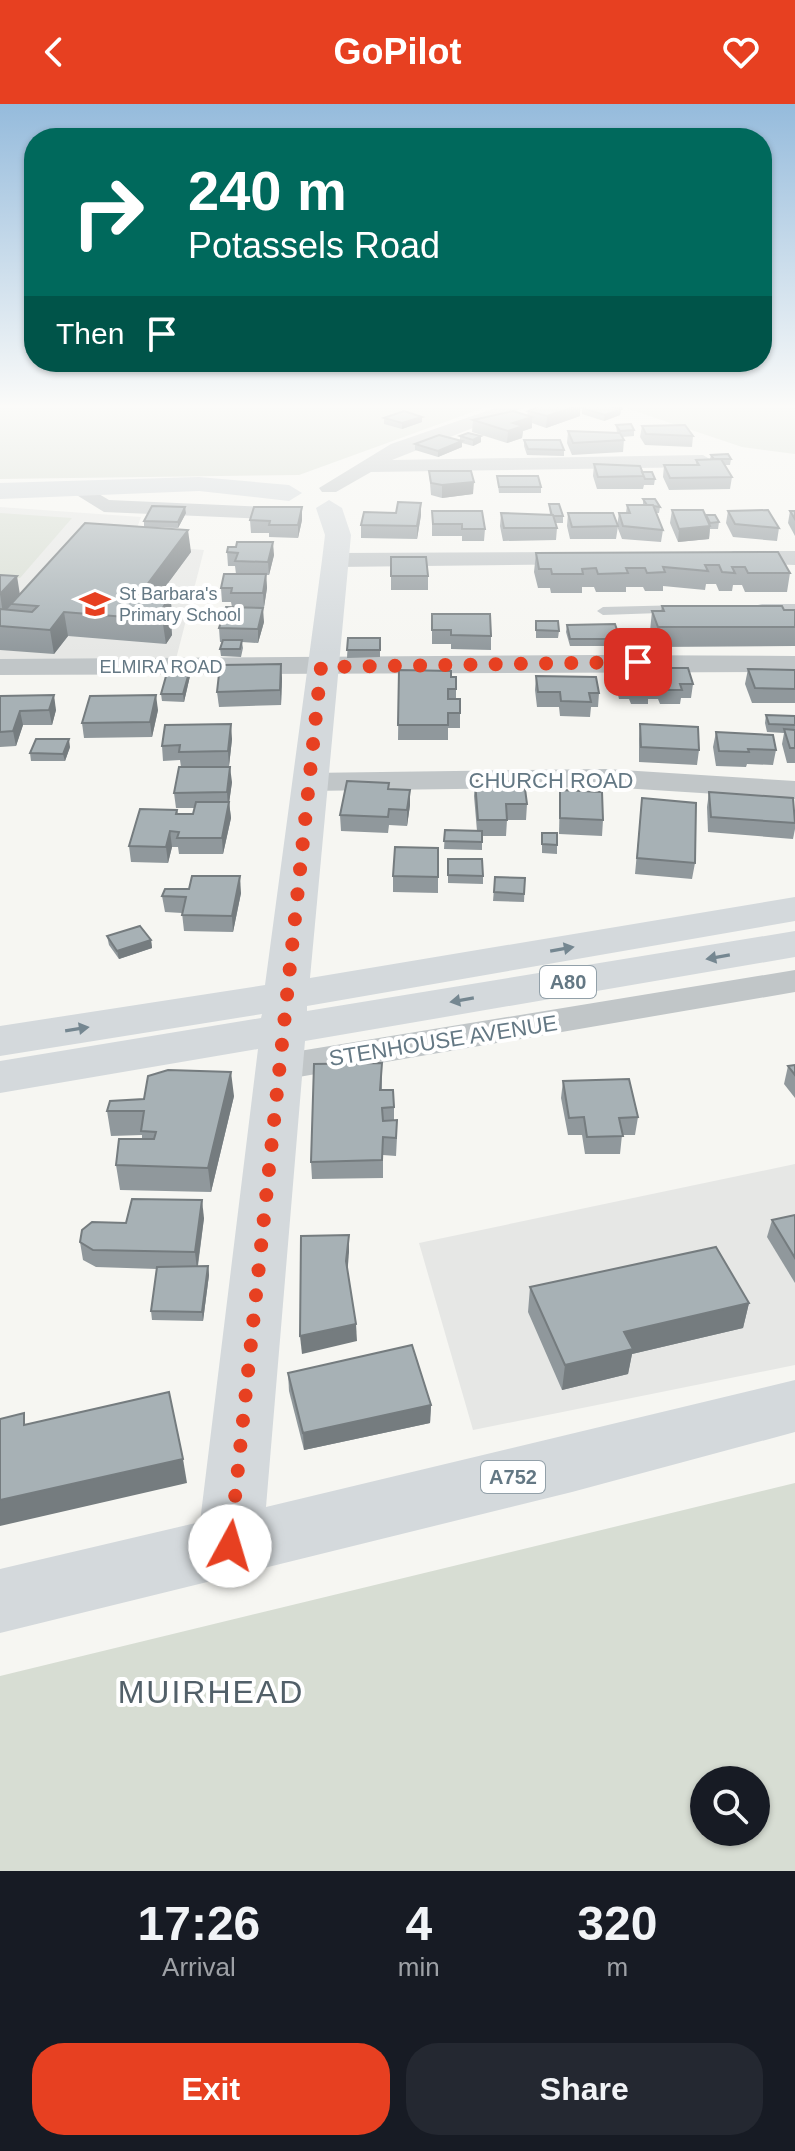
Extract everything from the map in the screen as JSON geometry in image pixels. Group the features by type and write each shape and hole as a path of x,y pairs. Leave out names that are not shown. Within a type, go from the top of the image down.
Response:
{"main road":[{"path":"0,491 112,488"},
{"path":"230,1546 308,782 338,535 329,498 291,505 284,498 289,493 244,488"},
{"name":"A80","path":"0,1077 223,1024 344,1003 795,909"},
{"name":"A80","path":"344,1003 795,944"},
{"name":"A80","path":"0,1041 223,1024"},
{"name":"A752","path":"0,1601 795,1406"}],"street":[{"path":"329,498 341,488"},
{"path":"82,490 104,506 268,513"},
{"path":"716,559 795,558"},
{"path":"336,560 605,559"},
{"name":"ELMIRA ROAD","path":"0,667 321,667 607,661 795,664"},
{"name":"CHURCH ROAD","path":"308,782 606,778 795,790"},
{"name":"STENHOUSE AVENUE","path":"281,1067 795,981"}],"lane":[{"path":"751,608 795,608"},
{"path":"603,611 691,609"}],"shaded area":[{"name":"St Barbara's Primary School","path":"0,507 141,517 131,544 204,550 176,659 0,659"},
{"path":"0,513 72,518 20,578 0,577"},
{"path":"795,1164 795,1365 473,1430 419,1243"},
{"path":"795,1483 795,1871 0,1871 0,1676"}],"building":[{"path":"643,499 655,499 660,507 647,505"},
{"path":"398,502 421,503 417,526 361,525 364,512 396,513"},
{"path":"549,504 559,504 563,516 552,516"},
{"path":"627,505 653,505 663,530 623,526 619,513 630,513"},
{"path":"152,506 185,507 178,522 144,521"},
{"path":"254,507 302,507 298,525 269,525 270,521 250,520"},
{"path":"672,510 703,510 710,526 679,529"},
{"path":"768,510 779,528 735,524 728,511"},
{"path":"432,511 482,511 485,529 462,529 462,524 433,524"},
{"path":"501,513 553,515 557,528 504,528"},
{"path":"568,513 613,513 618,526 572,527"},
{"path":"706,515 715,515 719,522 710,523"},
{"path":"85,523 188,530 140,594 170,596 161,611 169,611 163,620 64,612 50,630 0,626 0,609 32,612 38,606 11,604"},
{"path":"237,542 273,542 268,562 235,561 238,553 227,552 228,547 236,547"},
{"path":"778,552 790,573 748,573 745,567 732,567 735,573 722,572 719,565 705,565 708,571 663,567 665,572 647,573 645,568 626,568 628,573 598,574 596,568 582,569 583,574 552,574 551,569 539,569 536,553"},
{"path":"391,557 426,557 428,576 391,576"},
{"path":"224,574 266,574 263,593 231,593 232,588 221,588"},
{"path":"0,575 17,576 0,594"},
{"path":"662,606 782,606 784,610 795,610 795,627 658,627 652,611 664,611"},
{"path":"226,607 263,608 258,629 219,628"},
{"path":"432,614 490,614 491,636 451,635 451,630 432,630"},
{"path":"536,621 558,621 559,631 536,630"},
{"path":"615,624 620,639 570,639 567,625"},
{"path":"348,638 380,638 380,650 347,650"},
{"path":"223,640 242,640 240,649 220,649"},
{"path":"281,664 280,690 217,692 220,665"},
{"path":"616,668 688,668 693,684 680,684 682,690 662,690 660,684 648,684 650,690 633,690 631,684 621,684"},
{"path":"168,669 190,669 183,694 161,694"},
{"path":"748,669 795,670 795,689 755,688"},
{"path":"399,670 451,671 451,677 456,677 456,689 448,689 448,699 460,699 460,713 448,713 448,725 398,725"},
{"path":"536,676 596,677 599,693 589,693 591,702 561,701 560,692 538,692"},
{"path":"54,695 49,710 20,711 13,731 0,732 0,696"},
{"path":"156,695 150,722 82,723 90,696"},
{"path":"766,715 795,716 795,725 769,724"},
{"path":"231,724 228,751 179,752 180,745 162,746 165,725"},
{"path":"640,724 698,727 699,750 641,747"},
{"path":"784,729 795,730 795,748 790,748"},
{"path":"716,732 773,735 776,750 719,751"},
{"path":"36,739 69,739 63,754 30,753"},
{"path":"179,767 230,767 227,792 174,793"},
{"path":"347,781 389,783 388,789 410,790 407,810 389,809 388,817 340,815"},
{"path":"475,781 524,781 527,804 506,804 507,820 478,820"},
{"path":"560,790 602,792 603,820 560,818"},
{"path":"709,792 793,798 795,823 711,817"},
{"path":"642,798 696,803 695,863 637,858"},
{"path":"196,802 229,802 222,838 177,838 179,832 170,831 166,847 129,846 140,809 177,810 176,814 193,814"},
{"path":"445,830 482,831 482,842 444,841"},
{"path":"542,833 557,833 557,845 542,844"},
{"path":"395,847 438,848 438,877 393,876"},
{"path":"448,859 482,859 483,876 448,875"},
{"path":"192,876 240,876 232,916 182,915 186,897 162,896 165,889 189,889"},
{"path":"495,877 525,878 524,894 494,892"},
{"path":"140,926 151,940 117,951 107,936"},
{"path":"382,1063 380,1090 393,1090 394,1107 382,1108 383,1121 397,1120 396,1138 383,1137 382,1160 311,1162 314,1064"},
{"path":"168,1070 231,1072 208,1168 116,1165 119,1139 154,1139 156,1132 141,1131 144,1111 107,1111 110,1101 144,1099 148,1076"},
{"path":"629,1079 638,1117 619,1118 623,1136 587,1137 584,1117 569,1118 563,1081"},
{"path":"132,1199 202,1200 195,1252 93,1250 80,1242 82,1230 92,1222 126,1223"},
{"path":"795,1215 795,1258 772,1220"},
{"path":"349,1235 346,1261 356,1324 300,1336 301,1236"},
{"path":"716,1247 749,1303 624,1332 633,1349 565,1365 530,1287"},
{"path":"208,1266 202,1312 151,1311 157,1267"},
{"path":"412,1345 431,1405 303,1433 288,1373"},
{"path":"169,1392 183,1459 0,1500 0,1419 24,1413 24,1425"}],"place":[{"name":"St Barbara's Primary School","path":"95,604"}],"district":[{"name":"MUIRHEAD","path":"211,1692"}],"route":[{"path":"230,1546 321,667 638,662"}]}
